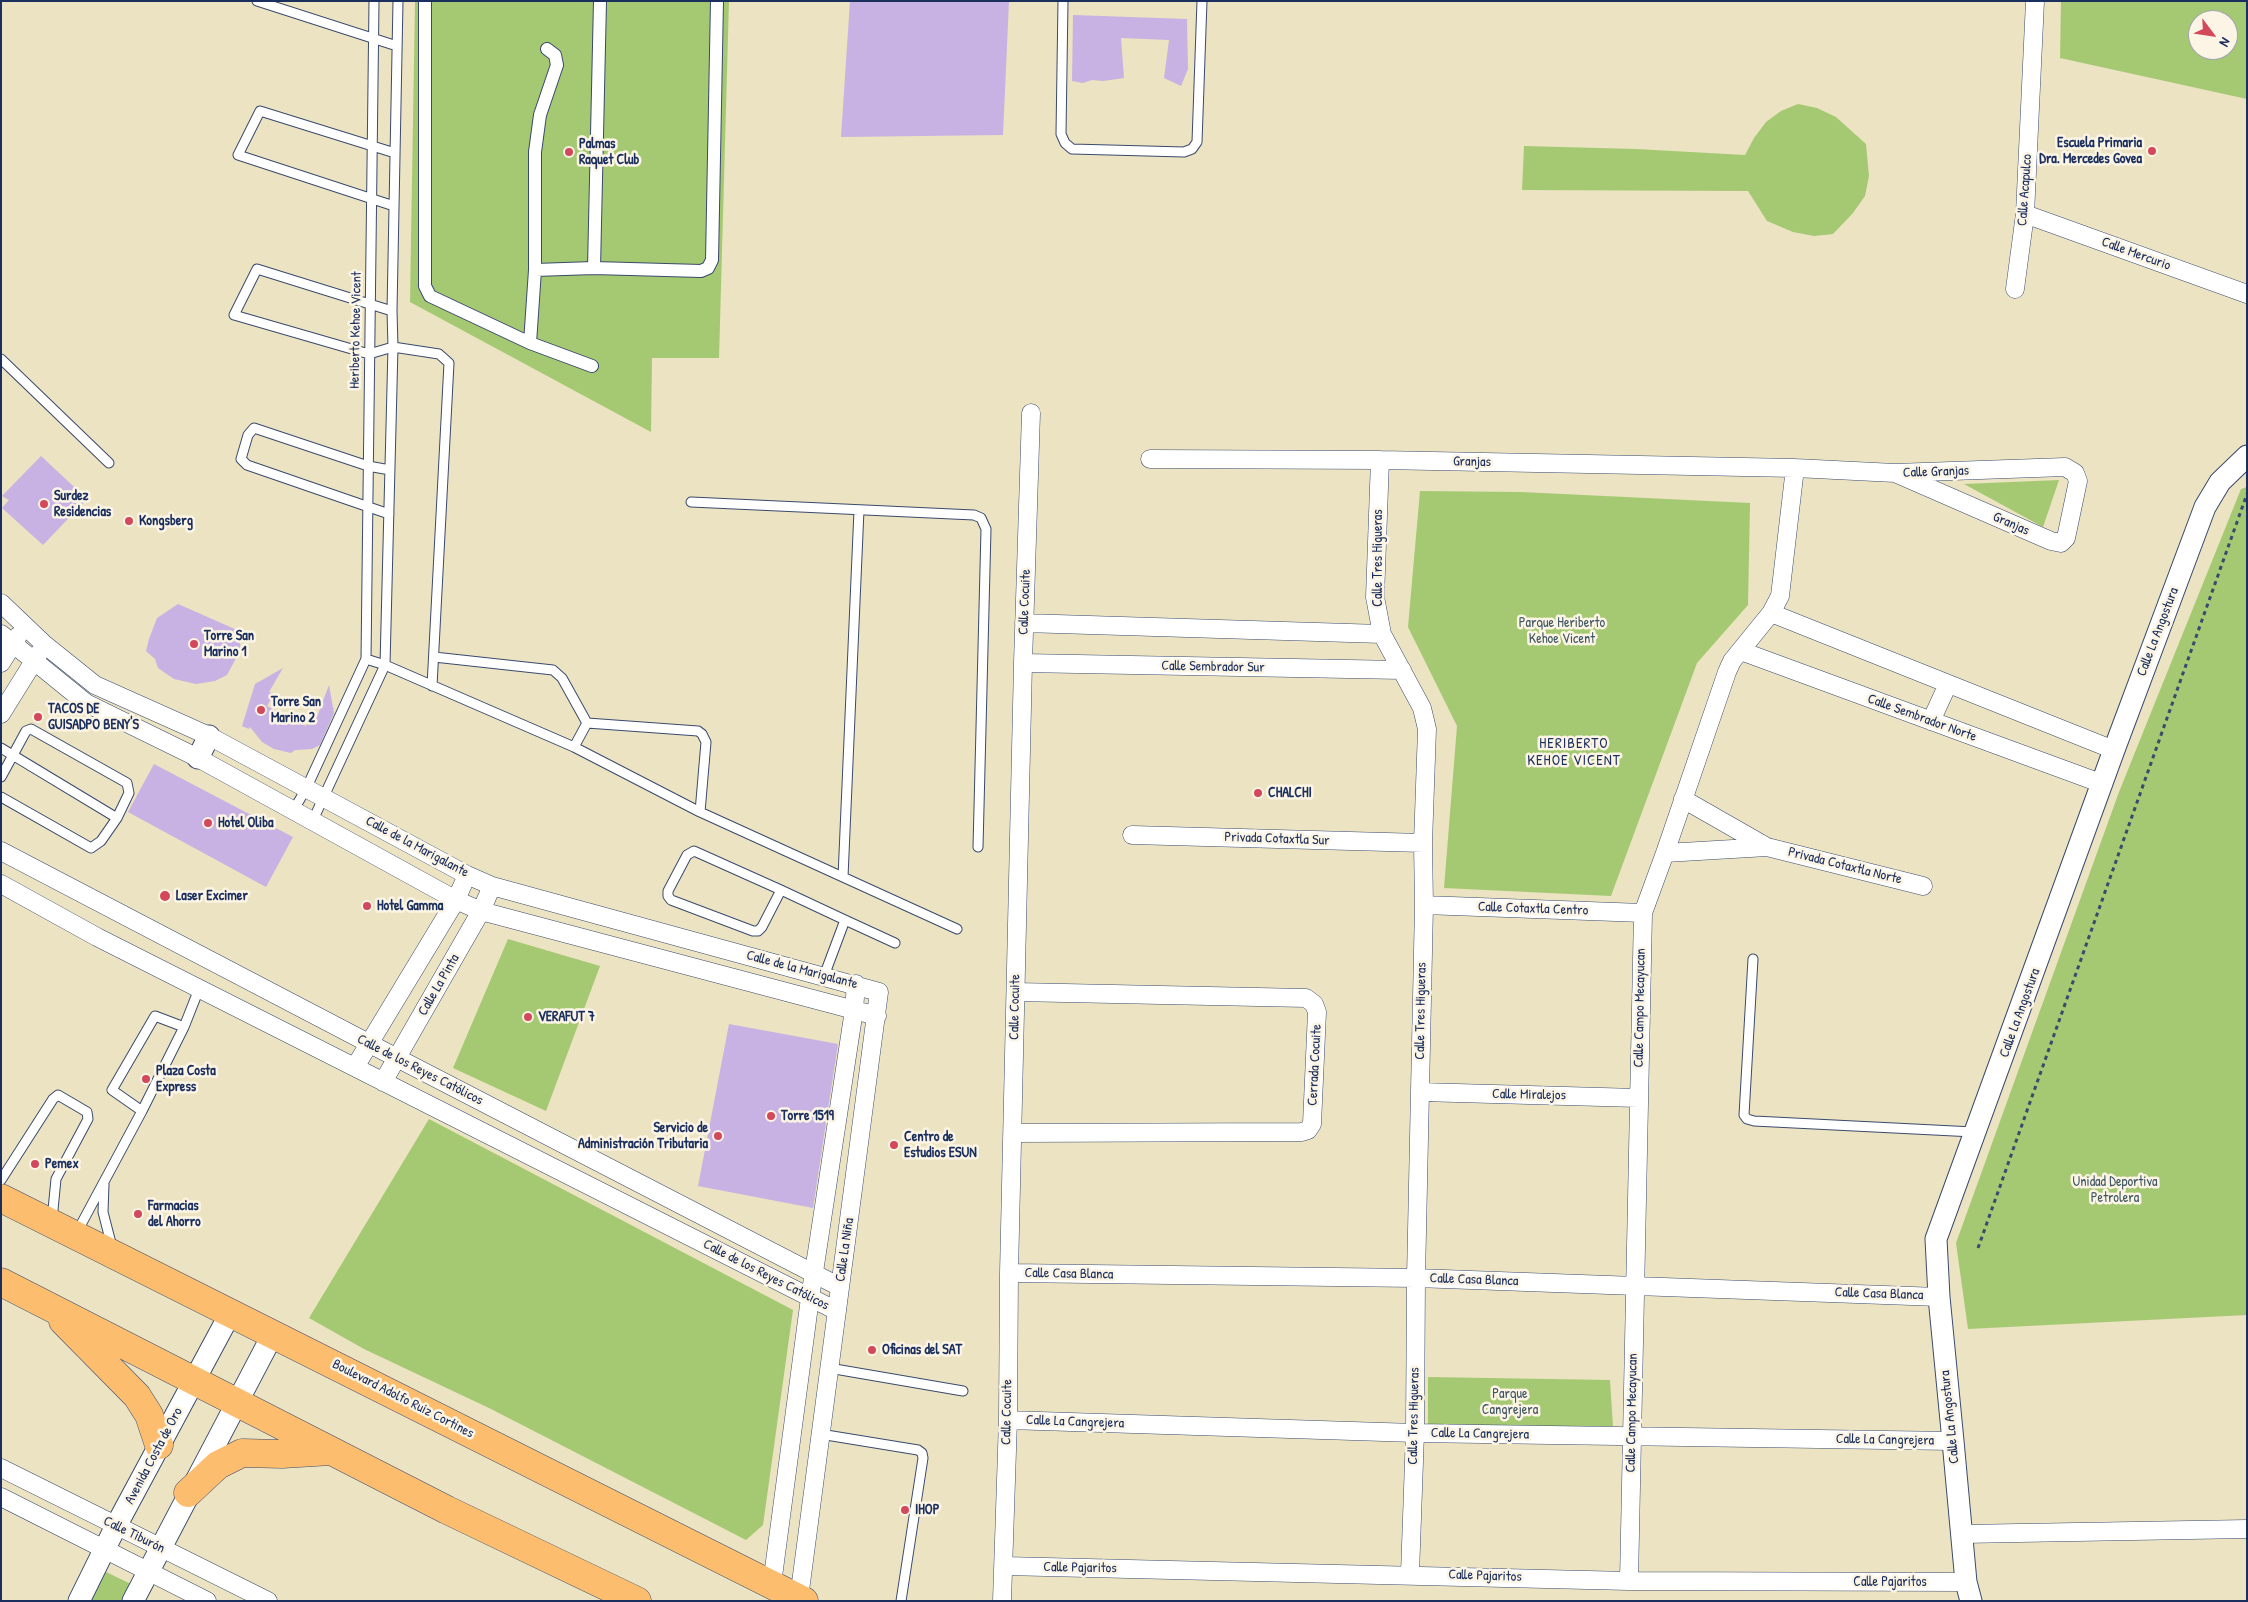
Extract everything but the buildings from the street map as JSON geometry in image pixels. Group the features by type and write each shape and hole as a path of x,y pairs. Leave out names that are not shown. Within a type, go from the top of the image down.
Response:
{"main road":[{"name":"Boulevard Adolfo Ruiz Cortines","path":"1,1198 801,1600"},
{"path":"1,1282 456,1514 637,1601"},
{"path":"48,1306 137,1396 149,1415 159,1445"},
{"path":"188,1493 218,1465 242,1453 282,1454 331,1450"}],"street":[{"path":"425,1 425,286 430,296 530,343 592,366"},
{"path":"594,268 600,1"},
{"path":"535,270 594,268 701,271 708,268 712,260 718,1"},
{"name":"Calle Acapulco","path":"2015,289 2024,214 2035,1"},
{"path":"530,343 535,270 535,152 540,115 558,65 555,54 547,49"},
{"name":"Calle Mercurio","path":"2024,214 2247,294"},
{"name":"Calle Cocuite","path":"1002,1601 1008,1420 1009,1273 1023,663 1031,413"},
{"name":"Calle La Angostura","path":"1969,1591 1939,1297 1936,1239 2114,750 2208,501 2220,482 2247,456"},
{"name":"Granjas","path":"1150,459 1380,460 1795,468"},
{"name":"Calle Tres Higueras","path":"1380,460 1375,597 1382,634 1426,717 1415,1433 1410,1574"},
{"name":"Calle Granjas","path":"1795,468 1895,473 2065,467 2075,473"},
{"name":"Calle Campo Mecayucan","path":"1629,1581 1643,913 1666,853 1727,672 1771,613 1780,596 1783,584 1795,468"},
{"name":"Granjas","path":"1895,473 2051,541 2061,543 2066,538 2078,481 2075,473"},
{"name":"Calle de la Marigalante","path":"1,603 44,644 95,685 208,736 306,789 323,796 467,875 492,886 856,984 879,992"},
{"path":"1771,613 2114,750"},
{"path":"1024,623 1382,634"},
{"path":"1,663 7,639 25,625"},
{"name":"Calle de la Marigalante","path":"7,639 33,662 86,703 198,758 456,900 481,911 877,1016"},
{"path":"1,714 44,644"},
{"name":"Calle Sembrador Norte","path":"1741,651 2102,784"},
{"name":"Calle Sembrador Sur","path":"1023,663 1402,670"},
{"path":"1931,721 1948,684"},
{"path":"198,758 208,736"},
{"name":"Privada Cotaxtla Norte","path":"1683,799 1767,846 1923,886"},
{"name":"Privada Cotaxtla Sur","path":"1132,835 1423,843"},
{"name":"Privada Cotaxtla Norte","path":"1666,853 1767,846"},
{"name":"Calle de los Reyes Católicos","path":"1,851 397,1058 815,1272 840,1287"},
{"name":"Calle La Pinta","path":"355,1067 456,900 467,875"},
{"name":"Calle de los Reyes Católicos","path":"1,884 97,937 837,1311"},
{"name":"Calle La Pinta","path":"383,1082 481,911 492,886"},
{"name":"Calle Cotaxtla Centro","path":"1424,905 1643,913"},
{"name":"Calle La Niña","path":"772,1584 810,1298 854,1010 856,984"},
{"name":"Calle La Niña","path":"801,1600 820,1434 879,992"},
{"name":"Cerrada Cocuite","path":"1013,1133 1302,1132 1308,1130 1312,1124 1317,1012 1314,1004 1306,998 1016,992"},
{"name":"Calle Miralejos","path":"1420,1092 1638,1098"},
{"name":"Calle Casa Blanca","path":"1009,1273 1416,1278 1939,1297"},
{"name":"Avenida Costa de Oro","path":"79,1601 116,1526 231,1312"},
{"path":"133,1601 273,1334"},
{"name":"Calle La Cangrejera","path":"1008,1420 1632,1438 1953,1441"},
{"name":"Calle Tiburón","path":"1,1468 268,1601"},
{"name":"Calle Tiburón","path":"1,1496 207,1601"},
{"path":"1962,1534 2247,1529"},
{"name":"Calle Pajaritos","path":"1004,1566 1410,1574 1969,1591"}],"lane":[{"path":"257,1 397,46"},
{"name":"Heriberto Kehoe Vicent","path":"366,660 374,1"},
{"path":"313,820 385,665 394,347 392,311 398,1"},
{"path":"1063,1 1061,134 1065,143 1072,149 1184,152 1192,149 1197,142 1202,1"},
{"path":"394,206 238,155 260,111 395,153"},
{"path":"392,311 257,269 234,315 369,354 394,347 439,354 450,363 432,686"},
{"path":"1,359 109,463"},
{"path":"389,514 247,465 241,458 248,435 254,428 368,466 390,470"},
{"path":"690,502 974,515 984,523 986,528 978,847"},
{"path":"843,878 858,510"},
{"path":"434,657 553,670 562,678 587,723"},
{"path":"293,811 306,789 366,660 385,665 574,747 700,812 957,929"},
{"path":"574,747 587,723"},
{"path":"587,723 698,731 702,734 706,742 700,812"},
{"path":"1,777 26,730 31,729 127,783 129,794 117,818 101,842 91,848 1,796"},
{"path":"1,748 117,818"},
{"path":"781,890 762,927 758,931 753,931 671,900 668,896 668,890 687,855 694,851 781,890 896,943"},
{"path":"824,976 845,920"},
{"path":"1753,959 1744,1114 1748,1119 1754,1121 1976,1132"},
{"path":"76,1235 184,1027 199,988"},
{"path":"142,1111 112,1090 155,1016 184,1027"},
{"path":"1,1180 53,1099 58,1095 88,1112 88,1119 56,1179 52,1223"},
{"path":"104,1181 103,1212 106,1232 114,1254"},
{"path":"829,1368 963,1391"},
{"path":"820,1434 918,1450 922,1453 923,1458 901,1601"}],"path":[{"path":"1978,1248 2247,494"}],"green space":[{"name":"Palmas Raquet Club","path":"415,1 729,1 719,358 652,358 651,432 410,302"},
{"path":"2061,1 2247,1 2247,99 2060,58"},
{"path":"1798,104 1817,108 1836,117 1866,144 1869,176 1865,196 1853,213 1833,234 1814,236 1793,232 1767,221 1748,191 1522,190 1524,146 1636,149 1745,155 1754,138 1766,122 1781,111"},
{"path":"2059,480 2043,527 1964,484"},
{"name":"Unidad Deportiva Petrolera","path":"2247,487 2247,1315 1968,1329 1956,1243 2119,792 2241,489"},
{"name":"Parque Heriberto Kehoe Vicent","path":"1420,491 1521,492 1750,503 1748,605 1697,663 1611,896 1444,888 1457,726 1408,627"},
{"name":"VERAFUT 7","path":"508,939 600,966 546,1111 453,1068"},
{"path":"429,1119 793,1310 763,1525 746,1540 491,1409 364,1349 309,1318"},
{"name":"Parque Cangrejera","path":"1428,1377 1610,1380 1613,1426 1428,1426"},
{"path":"104,1571 133,1585 125,1601 89,1601"}],"place":[{"name":"Escuela Primaria Dra. Mercedes Govea","path":"2152,151"},
{"name":"Palmas Raquet Club","path":"569,152"},
{"name":"Surdez Residencias","path":"44,504"},
{"name":"Kongsberg","path":"129,521"},
{"name":"Torre San Marino 1","path":"194,644"},
{"name":"Torre San Marino 2","path":"261,710"},
{"name":"TACOS DE GUISADPO BENY'S","path":"38,717"},
{"name":"CHALCHI","path":"1258,793"},
{"name":"Hotel Oliba","path":"208,823"},
{"name":"Laser Excimer","path":"165,896"},
{"name":"Hotel Gamma","path":"367,906"},
{"name":"VERAFUT 7","path":"528,1017"},
{"name":"Plaza Costa Express","path":"146,1079"},
{"name":"Torre 1519","path":"771,1116"},
{"name":"Servicio de Administración Tributaria","path":"718,1136"},
{"name":"Centro de Estudios ESUN","path":"894,1145"},
{"name":"Pemex","path":"35,1164"},
{"name":"Farmacias del Ahorro","path":"138,1214"},
{"name":"Oficinas del SAT","path":"872,1350"},
{"name":"IHOP","path":"905,1510"}],"district":[{"name":"HERIBERTO KEHOE VICENT","path":"1574,752"}]}
